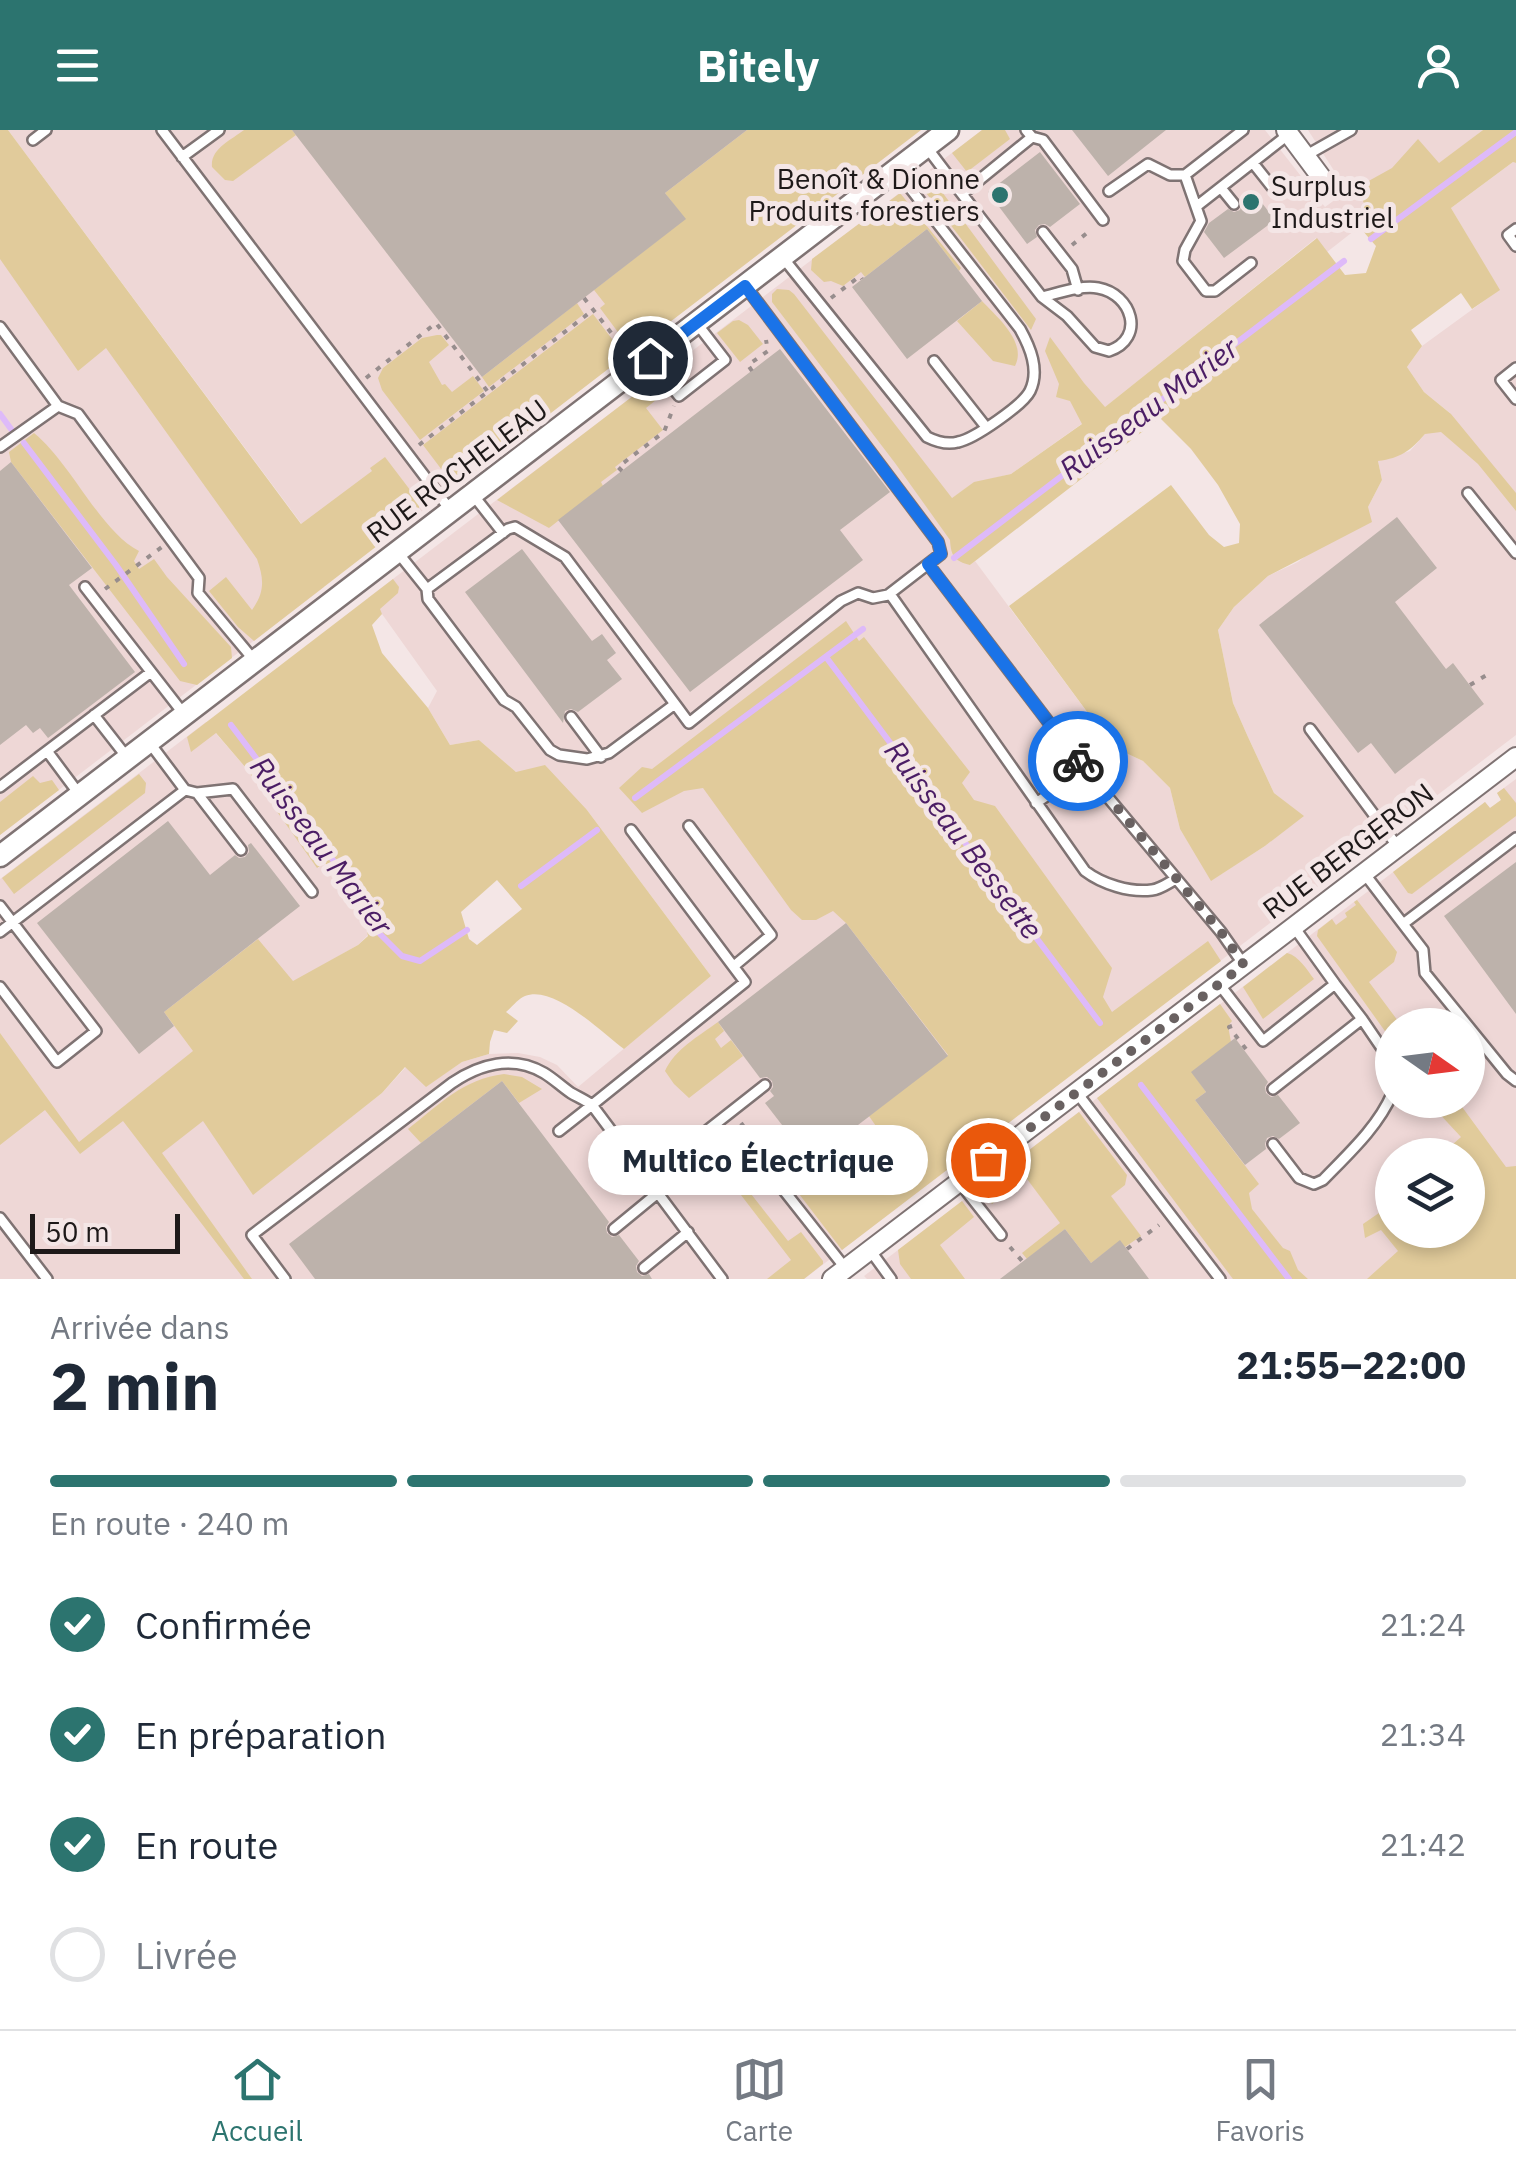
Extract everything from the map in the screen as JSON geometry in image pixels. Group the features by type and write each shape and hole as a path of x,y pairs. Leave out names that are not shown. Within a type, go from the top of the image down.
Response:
{"street":[{"name":"RUE ROCHELEAU","path":"0,856 948,130"},
{"path":"1287,132 1327,185"},
{"name":"RUE BERGERON","path":"839,1274 1515,762"}],"lane":[{"path":"33,140 46,130"},
{"path":"162,130 451,511"},
{"path":"182,157 219,130"},
{"path":"1109,191 1148,164 1170,174 1185,175 1243,130"},
{"path":"1305,156 1351,130"},
{"path":"1197,206 1287,132"},
{"path":"962,194 1029,134 1043,140 1103,220"},
{"path":"926,146 1042,297 1067,316 1095,347 1109,351 1124,344 1129,336 1132,326 1125,305 1100,288 1042,297"},
{"path":"1253,163 1272,186"},
{"path":"782,257 923,434 940,442 957,443 1022,401 1030,391 1034,369 1032,353 1020,329 896,170"},
{"path":"1185,175 1202,222 1183,262 1201,287 1206,292 1214,291 1251,263"},
{"path":"1221,188 1234,204"},
{"path":"1516,229 1508,235 1516,246"},
{"path":"1044,232 1074,274 1078,290"},
{"path":"427,590 515,527 566,557 689,722 841,601 858,593 873,598 890,594 941,554 938,542 745,286"},
{"path":"650,358 678,396 725,360 696,322"},
{"path":"0,327 58,406 78,414 199,578 198,594 255,661"},
{"path":"766,340 779,331"},
{"path":"934,360 986,427"},
{"path":"1516,368 1501,380 1516,399"},
{"path":"0,447 58,406"},
{"path":"1468,493 1516,553"},
{"path":"472,494 503,533"},
{"path":"398,552 504,700 516,708 545,746 559,755 587,759 609,753 674,704"},
{"path":"928,564 1085,770 1221,932 1244,965"},
{"path":"85,587 184,715"},
{"path":"890,594 1078,863 1097,879 1118,886 1151,890 1176,879"},
{"path":"0,787 150,672"},
{"path":"94,715 128,758"},
{"path":"571,718 601,756"},
{"path":"1310,728 1398,847"},
{"path":"149,742 185,790 197,794 234,790 312,892"},
{"path":"47,752 79,795"},
{"path":"1036,803 1085,770"},
{"path":"0,932 185,790"},
{"path":"197,794 241,850"},
{"path":"689,826 771,935 734,966"},
{"path":"559,1131 745,982 631,830"},
{"path":"1403,924 1516,838"},
{"path":"1364,873 1423,950 1425,973 1506,1074 1516,1081"},
{"path":"0,906 96,1031 56,1062 0,987"},
{"path":"1294,927 1375,1038"},
{"path":"1220,984 1263,1041 1335,984"},
{"path":"1273,1088 1362,1019"},
{"path":"285,1279 252,1235 438,1093 474,1069 500,1064 540,1071 592,1105 722,1279"},
{"path":"648,1178 765,1084"},
{"path":"1077,1093 1220,1279"},
{"path":"1273,1144 1299,1178 1314,1184 1327,1176 1379,1118"},
{"path":"768,1169 839,1274"},
{"path":"959,1182 1001,1235"},
{"path":"614,1229 659,1192"},
{"path":"0,1218 47,1279"},
{"path":"644,1268 688,1232"},
{"path":"870,1250 892,1279"}],"path":[{"path":"1060,254 1103,220"},
{"path":"845,288 862,278"},
{"path":"584,298 628,354"},
{"path":"421,443 594,310"},
{"path":"356,386 436,323 488,392"},
{"path":"752,371 748,366 768,350 766,340"},
{"path":"622,471 618,467 664,432 678,396"},
{"path":"108,588 152,555"},
{"path":"1470,685 1490,673"},
{"path":"1234,1024 1230,1027 1249,1053"},
{"path":"732,1111 769,1160 768,1169"},
{"path":"794,1188 819,1169"},
{"path":"1127,1249 1172,1216"},
{"path":"1017,1256 1022,1262"}],"shaded area":[{"path":"0,130 8,130 301,524 385,457 420,503 417,515 254,641 209,591 226,577 252,610 262,585 257,559 106,348 78,371 0,259"},
{"path":"8,130 921,130 333,579 318,546"},
{"path":"244,130 292,130 296,135 233,181 225,180 212,167 214,155"},
{"path":"747,130 921,130 632,351 600,308 605,304 594,290 685,219 665,193"},
{"path":"982,130 1265,130 1325,207 1347,191 1308,130 1483,130 1327,252 1316,238 1104,408 1011,474 974,483 952,498 970,565 975,561 1113,747 1143,761 1170,788 1180,829 1212,880 1303,816 1274,793 1248,737 1233,703 1218,630 1234,607 1268,576 1298,562 1368,507 1382,480 1378,461 1410,451 1450,413 1424,392 1407,367 1422,346 1499,290 1451,208 1516,163 1516,735 804,1279 0,1279 0,879 206,722 246,768 318,868 324,863 365,922 368,935 358,945 265,998 204,1121 253,1194 382,1093 406,1067 426,1086 462,1062 489,1054 518,1053 557,1065 578,1087 711,976 587,810 516,772 479,740 450,745 428,708 437,691 368,598"},
{"path":"982,130 1005,130 1010,139 967,172 952,153"},
{"path":"1483,130 1516,130 1516,163 1451,208 1500,290 1472,309 1461,293 1411,330 1422,346 1407,367 1424,392 1451,414 1516,493 1516,511 1478,464 1441,432 1425,434 1404,453 1378,461 1382,480 1368,507 1372,522 1268,576 1234,607 1218,630 1233,703 1274,793 1304,816 1211,881 1180,829 1170,788 1143,761 1113,747 1009,606 1171,485 1209,535 1224,547 1239,543 1240,524 1218,485 1191,449 1160,418 970,565 961,562 953,554 950,540 895,463 772,302 772,294 777,289 794,294 952,498 974,482 1011,474 1082,424 1070,401 1056,397 1059,384 1045,351 1050,337 1105,407 1317,238 1345,275 1366,273 1376,246 1361,226 1364,203 1356,188 1392,168 1418,139 1439,163"},
{"path":"0,145 324,587 0,835"},
{"path":"925,174 1036,319 1031,330 920,185"},
{"path":"900,193 961,268 959,271 927,229 865,277 861,272 843,286 824,282 811,270 812,259"},
{"path":"982,301 1014,339 1018,357 1015,366 993,361 957,321"},
{"path":"577,303 584,314 489,387 482,377"},
{"path":"593,314 625,356 460,483 451,482 423,445"},
{"path":"739,320 763,344 740,362 717,333"},
{"path":"441,335 449,345 429,362 442,385 452,392 473,376 484,391 420,440 382,390 378,378 383,368 422,338"},
{"path":"650,383 661,396 646,408 663,430 615,467 617,470 601,482 603,486 549,528 497,500"},
{"path":"34,433 61,461 111,528 139,551 134,561 139,569 154,559 231,647 232,658 197,685 180,681 11,462 9,452"},
{"path":"393,579 398,593 380,609 382,614 372,625 382,653 428,708 450,745 479,740 516,772 545,765 587,810 711,976 624,1049 563,1003 537,994 523,997 506,1012 518,1021 507,1033 494,1030 489,1054 462,1062 426,1087 405,1067 382,1093 253,1195 203,1121 162,1153 252,1279 244,1279 123,1121 80,1154 45,1110 0,1145 0,1033 79,1142 193,1051 164,1012 258,939 293,981 368,936 365,922 325,863 317,868 246,768 216,733 191,752 187,737","holes":["497,880 522,909 477,945 469,939 461,912"]},
{"path":"846,621 859,641 864,637 970,772 962,783 974,800 995,806 1112,968 1103,997 1112,1012 1208,941 1221,961 842,1250 796,1190 821,1172 825,1175 880,1132 869,1116 948,1055 846,923 833,911 816,920 802,920 791,910 703,788 684,791 642,813 619,788 642,767 652,769"},
{"path":"139,774 146,783 145,793 14,894 2,878"},
{"path":"33,776 40,783 52,780 59,790 0,835 0,802"},
{"path":"1516,779 1516,1279 864,1276 1485,802 1490,808 1501,800 1497,793"},
{"path":"1504,788 1516,803 1516,816 1412,894 1408,893 1393,872 1485,802 1490,808 1501,800 1497,793"},
{"path":"1357,900 1397,952 1394,962 1369,982 1388,1008 1375,1008 1375,1017 1317,936 1318,930 1332,919 1336,925 1347,917 1345,913 1356,905"},
{"path":"1287,953 1299,960 1314,979 1263,1019 1243,987"},
{"path":"1220,1004 1232,1021 1228,1026 1231,1042 1192,1072 1206,1092 1195,1100 1259,1184 1249,1193 1252,1209 1283,1248 1290,1251 1298,1270 1308,1279 1233,1279 1097,1098"},
{"path":"718,1022 724,1031 715,1039 721,1048 731,1040 743,1056 689,1098 665,1071 681,1050"},
{"path":"504,1074 522,1077 542,1089 519,1103 502,1081 421,1143 408,1129 464,1087"},
{"path":"1079,1112 1127,1175 1125,1185 1111,1196 1141,1236 1125,1247 1120,1241 1091,1263 1065,1229 1027,1259 1022,1253 1060,1223 1027,1179 992,1204 979,1188"},
{"path":"1443,1118 1470,1118 1485,1138 1461,1137"},
{"path":"798,1127 820,1155 813,1161 817,1167 792,1184 763,1148"},
{"path":"1485,1138 1506,1167 1516,1166 1516,1279 1367,1279 1398,1251 1396,1248 1485,1248"},
{"path":"748,1140 763,1162 749,1174 744,1185 788,1241 801,1232 823,1261 804,1279 767,1279 791,1260 721,1169 724,1158"},
{"path":"962,1201 974,1217 940,1245 965,1279 911,1279 900,1264 898,1250"},
{"path":"1375,1216 1375,1233 1365,1238 1363,1224"}],"building":[{"path":"292,130 747,130 665,193 686,219 482,377"},
{"path":"1072,130 1166,130 1108,176"},
{"path":"1040,152 1080,204 1050,227 1039,225 1035,230 1037,237 1027,244 988,192"},
{"path":"1252,190 1275,220 1224,258 1204,232 1209,223 1228,209 1240,210 1240,199"},
{"path":"927,229 982,301 907,359 852,287"},
{"path":"780,349 890,492 840,530 863,560 690,692 558,520"},
{"path":"11,462 92,568 69,585 135,672 48,738 40,728 33,733 26,725 0,745 0,471"},
{"path":"1397,517 1437,568 1395,602 1446,669 1453,663 1484,704 1395,774 1371,743 1358,753 1259,625"},
{"path":"522,549 592,641 602,634 616,653 607,660 622,679 578,712 565,711 563,723 465,592"},
{"path":"168,821 210,875 235,855 245,857 251,843 300,906 164,1012 174,1026 139,1054 37,923"},
{"path":"1516,862 1516,1014 1444,916"},
{"path":"846,923 948,1056 858,1125 869,1141 824,1176 813,1161 820,1155 798,1127 789,1134 765,1103 774,1096 770,1091 772,1081 760,1078 718,1022"},
{"path":"1235,1038 1268,1082 1266,1093 1271,1097 1278,1095 1300,1123 1279,1139 1267,1138 1266,1149 1245,1165 1195,1100 1206,1092 1191,1072"},
{"path":"502,1081 609,1222 607,1233 612,1237 619,1235 639,1261 637,1272 642,1276 649,1274 652,1279 315,1279 289,1244"},
{"path":"1065,1229 1091,1263 1120,1240 1149,1279 1000,1279"}],"waterway":[{"name":"Ruisseau Marier","path":"1371,239 1516,132"},
{"name":"Ruisseau Marier","path":"954,558 1344,261"},
{"name":"Ruisseau Marier","path":"0,414 11,429"},
{"name":"Ruisseau Marier","path":"24,443 184,664"},
{"name":"Ruisseau Marier","path":"635,798 863,629"},
{"name":"Ruisseau Bessette","path":"826,657 1100,1023"},
{"name":"Ruisseau Marier","path":"231,725 361,897 380,934 402,956 420,961 467,930"},
{"name":"Ruisseau Marier","path":"521,886 597,830"},
{"name":"Ruisseau Bessette","path":"1141,1085 1289,1279"}],"way so far":[{"path":"988,1160 1244,965 1078,761"}],"place":[{"name":"Benoît & Dionne Produits forestiers","path":"1000,195"},
{"name":"Surplus Industriel","path":"1251,202"},
{"name":"Multico Électrique","path":"988,1160"}],"route":[{"path":"650,358 745,286 938,542 941,554 928,564 1078,761"}]}
